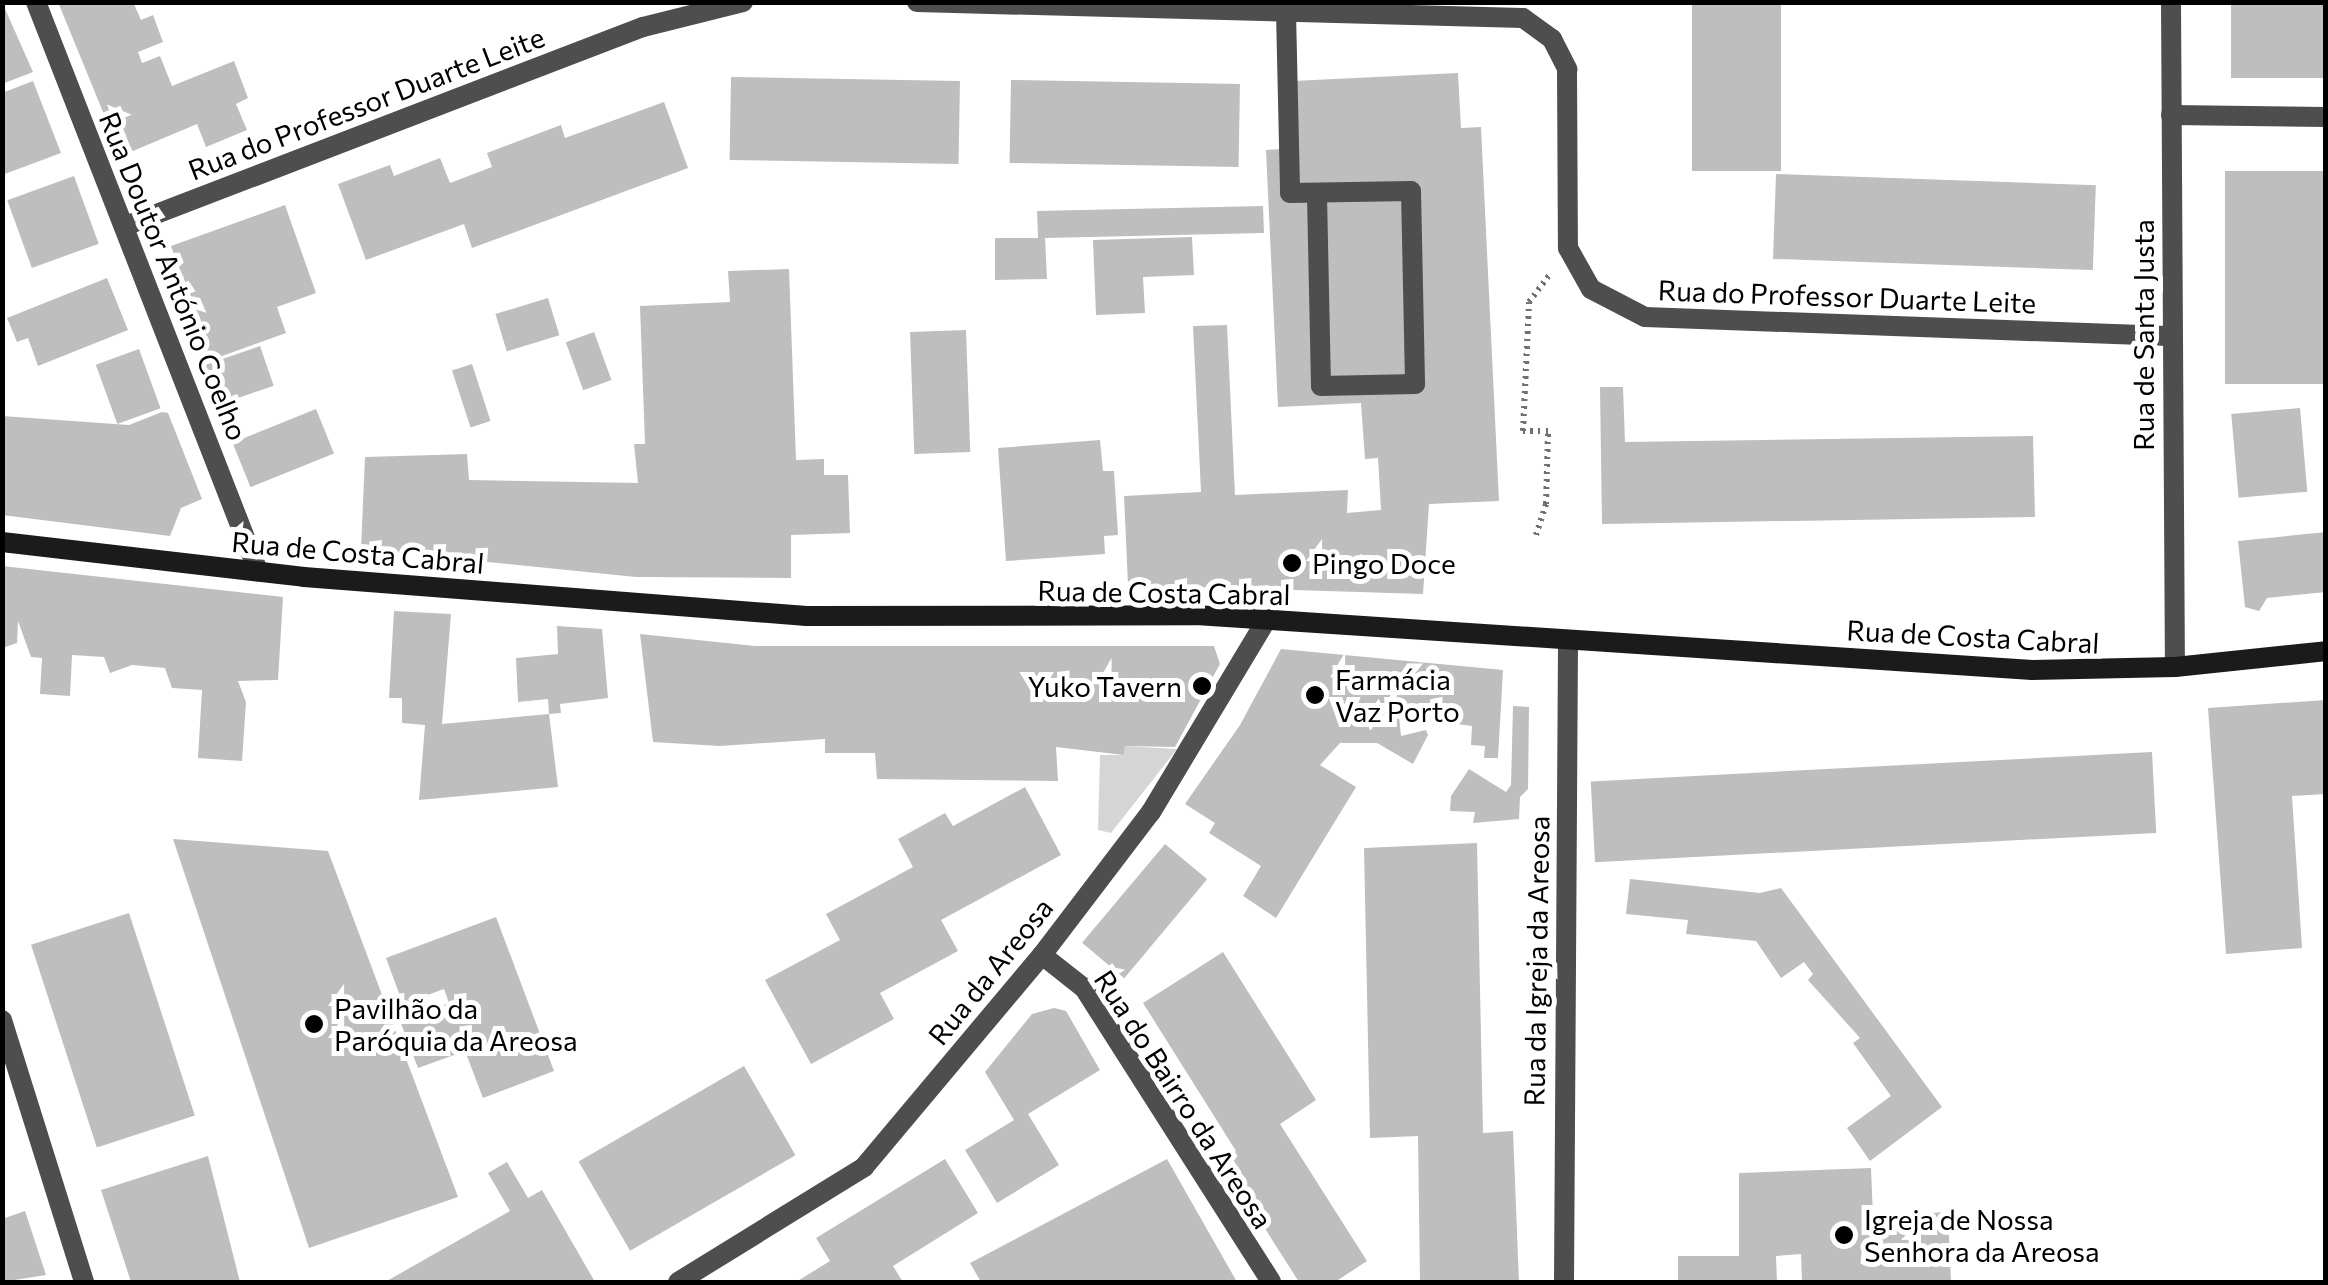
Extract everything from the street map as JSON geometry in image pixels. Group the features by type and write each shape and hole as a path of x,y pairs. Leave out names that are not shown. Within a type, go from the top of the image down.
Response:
{"main road":[{"name":"Rua de Costa Cabral","path":"2,542 258,572 806,616 1266,618 2032,670 2174,668 2326,651"}],"street":[{"name":"Rua Doutor António Coelho","path":"36,2 258,572"},
{"name":"Rua do Professor Duarte Leite","path":"125,226 643,26 743,2"},
{"path":"917,2 1524,18 1552,39 1567,69 1568,248"},
{"name":"Rua de Santa Justa","path":"2171,2 2169,336 2174,668"},
{"path":"1286,12 1290,193 1411,191 1415,384 1321,386 1317,193"},
{"path":"2170,115 2326,117"},
{"name":"Rua do Professor Duarte Leite","path":"1568,248 1591,289 1646,317 2169,336"},
{"name":"Rua da Areosa","path":"678,1282 864,1167 1042,954 1151,812 1266,618"},
{"name":"Rua da Igreja da Areosa","path":"1564,1282 1568,641"},
{"name":"Rua do Bairro da Areosa","path":"1042,954 1084,988 1271,1282"},
{"path":"2,1020 84,1282"}],"path":[{"path":"1536,535 1546,504 1548,431 1522,432 1529,302 1568,248"}],"shaded area":[{"path":"1125,746 1177,749 1111,833 1098,830 1100,755 1124,755"}],"building":[{"path":"2,2 33,72 2,84"},
{"path":"58,2 133,2 141,20 153,15 163,42 138,52 142,63 160,56 172,86 234,61 248,98 236,104 247,130 206,147 197,124 121,156"},
{"path":"1692,2 1781,2 1781,171 1692,171"},
{"path":"2231,2 2326,2 2326,78 2231,78"},
{"path":"1458,73 1461,128 1481,127 1499,501 1429,504 1423,594 1128,585 1124,496 1201,492 1193,326 1227,325 1235,495 1348,490 1347,513 1381,510 1378,458 1365,459 1361,403 1278,407 1266,150 1296,148 1293,81"},
{"path":"731,77 960,81 959,164 730,160"},
{"path":"1011,80 1240,84 1239,167 1010,163"},
{"path":"33,81 61,153 2,175 2,93"},
{"path":"664,102 688,168 472,248 464,224 366,260 338,184 390,165 394,176 440,158 450,183 492,167 487,153 561,125 565,138"},
{"path":"2225,171 2326,171 2326,384 2225,384"},
{"path":"1776,174 2096,185 2093,270 1773,259"},
{"path":"74,176 99,244 32,268 7,200"},
{"path":"285,205 316,293 277,307 286,333 200,364 174,289 185,285 171,246"},
{"path":"1263,206 1264,233 1045,238 1047,279 995,280 995,238 1038,238 1037,211"},
{"path":"1192,237 1194,275 1143,277 1145,313 1096,315 1093,240"},
{"path":"789,269 796,460 824,459 824,475 848,475 850,533 791,535 791,578 636,577 361,549 365,457 467,454 469,480 638,483 634,444 645,444 640,306 730,302 728,271"},
{"path":"107,278 128,330 38,366 28,338 17,342 7,318"},
{"path":"548,298 559,335 507,351 495,314"},
{"path":"966,330 970,452 914,454 910,332"},
{"path":"594,332 611,380 583,390 566,342"},
{"path":"260,346 274,386 217,405 203,366"},
{"path":"139,349 161,408 117,424 96,365"},
{"path":"472,364 491,421 471,428 452,370"},
{"path":"1600,387 1623,387 1625,442 2033,436 2035,517 1602,524"},
{"path":"2300,408 2307,492 2239,498 2231,414"},
{"path":"316,409 334,454 251,487 233,443"},
{"path":"168,413 202,499 181,508 170,536 2,515 2,416 129,425"},
{"path":"1100,440 1103,471 1114,471 1118,535 1104,536 1105,554 1006,561 998,448"},
{"path":"2326,532 2326,592 2267,598 2259,611 2245,607 2238,541"},
{"path":"2,566 283,597 278,680 238,681 246,702 242,761 198,758 202,690 172,688 165,668 132,665 110,673 104,657 72,655 70,696 40,694 42,658 31,657 18,621 17,643 2,648"},
{"path":"394,611 451,614 442,724 549,714 558,787 419,800 425,725 402,723 402,698 389,698"},
{"path":"557,626 602,629 608,698 560,704 561,713 549,714 548,699 518,702 516,658 558,654"},
{"path":"640,634 755,646 1214,646 1220,664 1175,747 1125,746 1124,755 1056,747 1058,781 877,779 875,753 825,753 825,739 720,746 653,742"},
{"path":"1281,649 1503,670 1498,758 1484,758 1485,746 1471,745 1472,726 1399,716 1401,736 1426,730 1428,735 1413,764 1377,743 1340,743 1320,765 1356,787 1276,918 1243,896 1261,866 1209,833 1215,823 1185,804 1240,725"},
{"path":"2326,700 2326,794 2292,796 2302,948 2226,954 2208,708"},
{"path":"1513,706 1529,707 1528,789 1520,797 1519,819 1473,823 1475,812 1450,811 1451,796 1469,769 1506,792 1511,785"},
{"path":"2152,752 2156,833 1595,862 1591,781"},
{"path":"1025,787 1061,855 941,920 958,951 880,993 894,1019 811,1064 765,980 840,940 826,914 913,867 898,839 945,813 953,826"},
{"name":"Pavilhão da Paróquia da Areosa","path":"173,839 328,851 458,1197 309,1248"},
{"path":"1477,843 1483,1133 1513,1131 1519,1282 1420,1282 1418,1136 1370,1138 1364,848"},
{"path":"1165,844 1207,879 1124,978 1082,943"},
{"path":"1630,879 1760,893 1781,888 1942,1107 1870,1161 1847,1128 1891,1096 1853,1043 1860,1038 1808,980 1813,974 1804,962 1781,978 1756,941 1686,934 1688,920 1626,914"},
{"path":"129,913 195,1116 97,1147 31,945"},
{"path":"496,917 554,1071 483,1098 465,1051 418,1068 400,1021 449,1003 444,989 403,1004 386,958"},
{"path":"1223,952 1316,1100 1280,1124 1367,1261 1335,1282 1299,1282 1222,1161 1236,1151 1143,1003"},
{"path":"1054,1008 1066,1011 1100,1070 1028,1114 1059,1165 997,1203 965,1150 1014,1120 985,1072 1032,1014"},
{"path":"744,1066 796,1155 630,1251 579,1162"},
{"path":"208,1156 240,1282 131,1282 101,1190"},
{"path":"945,1159 978,1213 893,1266 903,1282 796,1282 830,1261 816,1238"},
{"path":"1167,1159 1237,1282 981,1282 970,1263"},
{"path":"507,1162 528,1198 542,1190 595,1282 385,1282 510,1211 488,1173"},
{"name":"Igreja de Nossa Senhora da Areosa","path":"1871,1168 1873,1216 1948,1212 1951,1282 1802,1282 1801,1254 1776,1256 1777,1282 1678,1282 1678,1256 1739,1256 1739,1173"},
{"path":"25,1211 46,1275 2,1282 2,1219"}],"place":[{"name":"Pingo Doce","path":"1292,563"},
{"name":"Yuko Tavern","path":"1202,686"},
{"name":"Farmácia Vaz Porto","path":"1315,695"},
{"name":"Pavilhão da Paróquia da Areosa","path":"314,1024"},
{"name":"Igreja de Nossa Senhora da Areosa","path":"1844,1235"}]}
